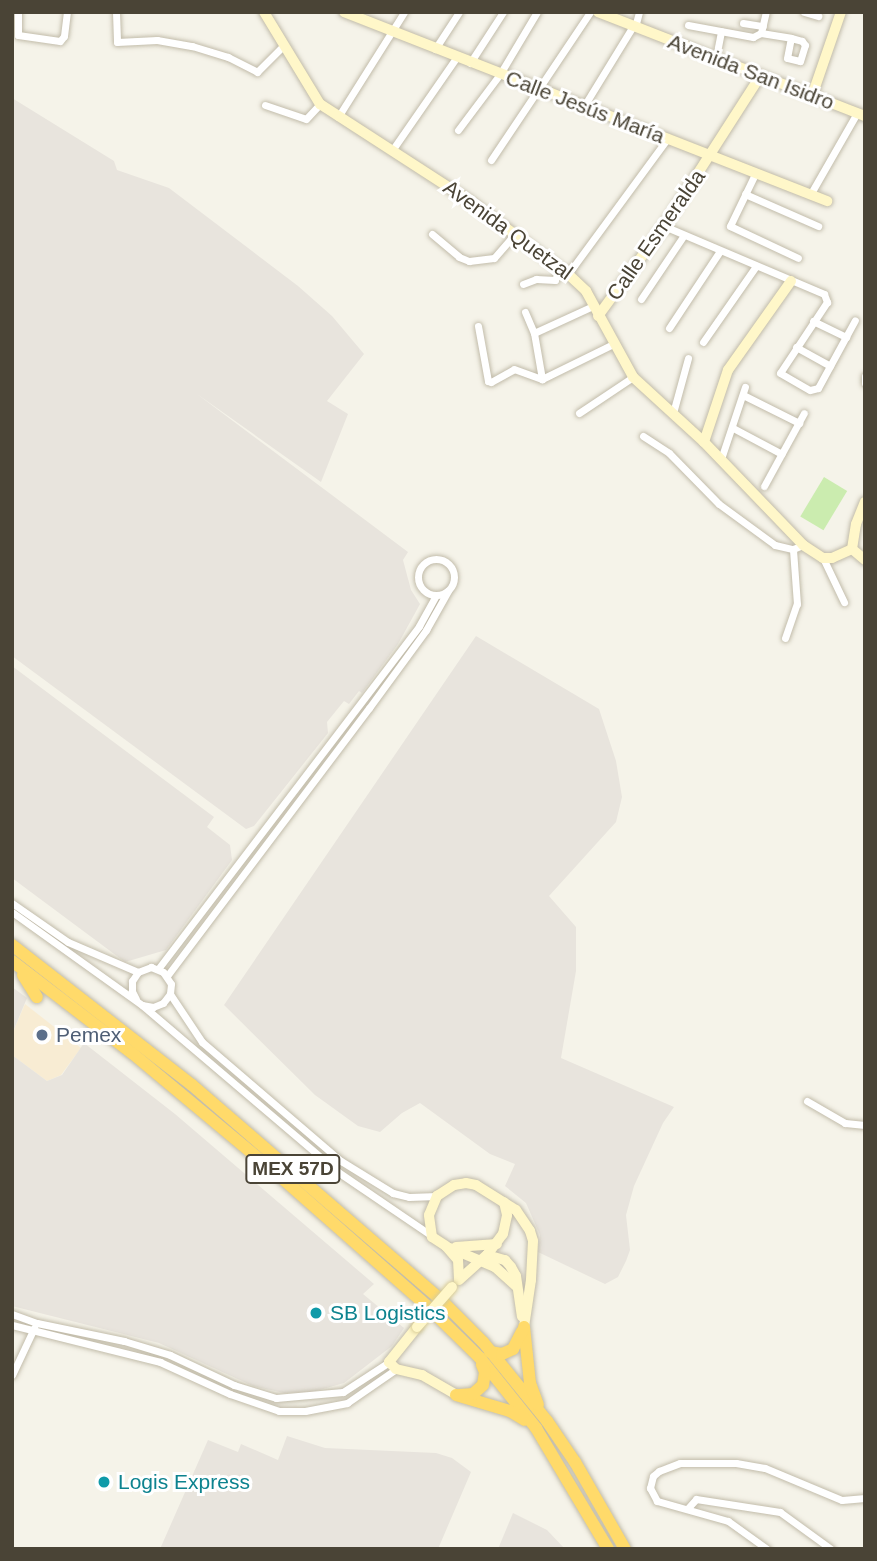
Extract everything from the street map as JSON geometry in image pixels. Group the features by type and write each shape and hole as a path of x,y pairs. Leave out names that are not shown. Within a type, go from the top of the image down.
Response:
{"highway":[{"name":"MEX 57D","path":"12,945 96,1007 284,1161 440,1299 582,1473 625,1549"},
{"name":"MEX 57D","path":"12,963 132,1053 275,1172 485,1355"},
{"path":"12,963 37,996"},
{"path":"92,1034 109,1039 132,1053"},
{"path":"456,1395 473,1394 483,1385 485,1355 502,1354 513,1349 524,1327"},
{"path":"524,1327 530,1384 541,1425"},
{"path":"456,1395 541,1425"},
{"name":"MEX 57D","path":"541,1425 608,1549"}],"main road":[{"name":"Avenida Quetzal","path":"264,12 282,47 320,104 393,149 564,271 586,291 633,377 721,459 798,547 823,558"},
{"path":"812,96 841,12"},
{"name":"Calle Jesús María","path":"347,13 539,91 712,154 827,201"},
{"name":"Avenida San Isidro","path":"597,13 861,115"},
{"name":"Calle Esmeralda","path":"596,311 664,226 761,75"},
{"path":"704,442 728,370 791,281"},
{"path":"852,549 856,524 865,502"},
{"path":"823,558 832,558 852,549"},
{"path":"852,549 865,560"},
{"path":"466,1183 504,1202 526,1221 533,1241 524,1327 516,1286 504,1272 483,1257 446,1246 432,1237 429,1214 437,1196 454,1185 466,1183"},
{"path":"456,1395 422,1375 393,1365 416,1327 456,1283 497,1244 507,1225 504,1202"},
{"path":"446,1246 497,1244"},
{"path":"446,1246 458,1260 456,1283"}],"street":[{"path":"18,12 18,35 63,39 67,12"},
{"path":"116,12 117,42 157,40 192,46 228,57 257,72 282,47"},
{"path":"338,117 404,12"},
{"path":"435,49 459,12"},
{"path":"470,63 503,12"},
{"path":"458,130 500,74 537,12"},
{"path":"584,106 634,26 639,12"},
{"path":"688,26 752,37 762,30 766,12"},
{"path":"804,12 818,16"},
{"path":"491,160 597,13"},
{"path":"743,23 791,38"},
{"path":"718,47 722,32"},
{"path":"393,149 457,58"},
{"path":"265,105 306,119 320,104"},
{"path":"810,195 861,115"},
{"path":"523,284 536,279 555,280 564,271 668,138"},
{"path":"756,172 730,226 798,258"},
{"path":"745,194 818,226"},
{"path":"664,226 827,298 781,370 783,376 815,390 855,320"},
{"path":"432,234 458,257 468,261 494,258 515,234"},
{"path":"641,299 684,235"},
{"path":"668,328 720,251"},
{"path":"703,342 756,266"},
{"path":"534,333 596,311"},
{"path":"525,312 534,333 542,379"},
{"path":"813,321 846,337"},
{"path":"478,326 488,381 495,381 514,369 542,379 614,344"},
{"path":"796,347 830,366"},
{"path":"673,414 688,358"},
{"path":"865,376 865,383"},
{"path":"579,413 633,377"},
{"path":"721,459 744,391 799,423"},
{"path":"764,485 804,413"},
{"path":"733,428 782,454"},
{"path":"643,436 669,453 729,512 775,545 798,547 797,604 785,638"},
{"path":"852,549 865,552"},
{"path":"823,558 844,602"},
{"path":"167,976 426,630 454,583 455,573 450,564 440,559 430,559 422,565 418,575 420,585 426,592 436,595 448,592"},
{"path":"158,969 419,626 436,595"},
{"path":"12,903 68,942 138,972"},
{"path":"12,912 139,1002 338,1171 432,1237"},
{"path":"170,994 163,1003 153,1007 139,1002 132,991 132,981 144,968 158,969 167,976 170,994 202,1042 341,1161 393,1193 409,1197 437,1196"},
{"path":"807,1101 845,1124 865,1125"},
{"path":"12,1314 37,1323 170,1355 234,1385 276,1398 343,1392 393,1365"},
{"path":"12,1375 37,1323"},
{"path":"12,1325 160,1362 230,1394 279,1411 305,1411 347,1403 393,1365"},
{"path":"767,1549 728,1521 688,1508 663,1504 652,1496 650,1482 659,1471 692,1461 754,1465 842,1500 865,1499"},
{"path":"688,1508 696,1499 780,1512 831,1549"}],"shaded area":[{"path":"12,98 114,161 117,170 169,188 298,286 332,316 364,354 327,401 348,414 321,482 197,394 408,552 403,560 411,590 420,604 398,644 362,693 359,691 349,704 344,701 327,722 328,733 254,826 246,829 12,656"},
{"path":"476,636 599,709 616,761 622,797 616,822 549,896 576,927 576,971 561,1058 674,1107 663,1123 634,1186 626,1215 630,1250 626,1261 618,1277 605,1284 538,1252 540,1235 526,1203 505,1186 515,1164 490,1154 420,1103 402,1113 380,1132 358,1126 315,1095 224,1005"},
{"path":"12,666 214,817 207,827 230,845 232,860 166,950 125,962 12,878"},
{"path":"12,987 27,998 12,1034"},
{"path":"25,1004 81,1048 61,1075 47,1081 12,1055 12,1034"},
{"path":"84,1043 175,1114 374,1284 363,1294 404,1328 392,1346 344,1383 312,1392 284,1393 253,1386 159,1343 12,1306 12,1055 47,1081 62,1075"},
{"path":"287,1436 325,1448 436,1453 452,1458 471,1472 438,1549 160,1549 208,1440 238,1452 241,1444 278,1460"},
{"path":"513,1513 547,1530 565,1549 498,1549"}],"green space":[{"path":"824,477 847,491 823,530 800,516"}],"place":[{"name":"Pemex","path":"42,1035"},
{"name":"SB Logistics","path":"316,1313"},
{"name":"Logis Express","path":"104,1482"}]}
